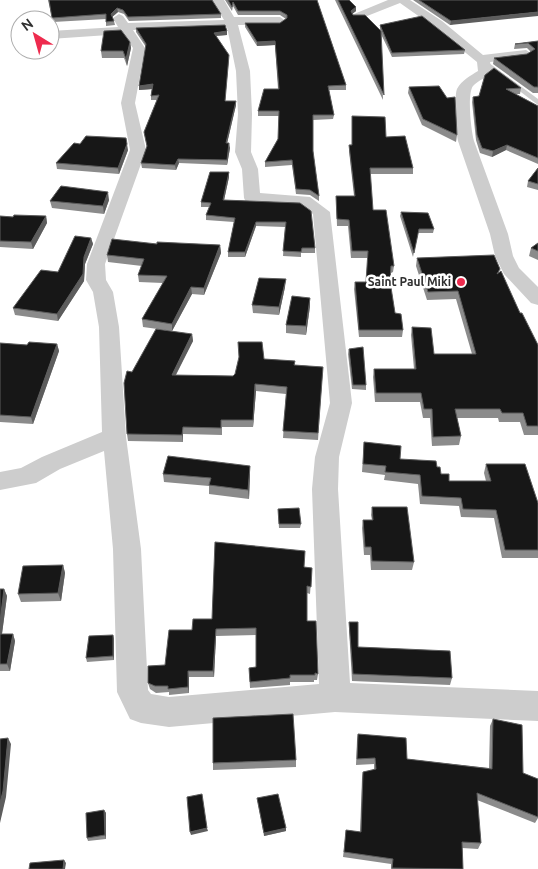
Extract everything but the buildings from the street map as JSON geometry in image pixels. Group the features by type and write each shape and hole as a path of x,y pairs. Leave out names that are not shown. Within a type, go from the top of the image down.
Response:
{"street":[{"path":"218,0 232,22 243,71 245,114 243,152 250,168 252,198 304,201 321,212 341,403 327,457 325,489 335,697"},
{"path":"358,16 398,0"},
{"path":"402,0 438,24 482,60 484,72 470,82 462,91 464,103 463,138 469,148 499,234 504,256 511,270 538,299"},
{"path":"60,34 123,25 280,21"},
{"path":"123,25 139,48 128,103 138,150 96,264 96,280 102,292 109,327 114,437 126,549 133,692 141,708 169,712 335,697 538,706"},
{"path":"482,60 526,54"},
{"path":"0,481 28,476 51,463 114,437"}],"lane":[{"path":"482,60 538,103"}],"place":[{"name":"Saint Paul Miki","path":"461,282"}]}
